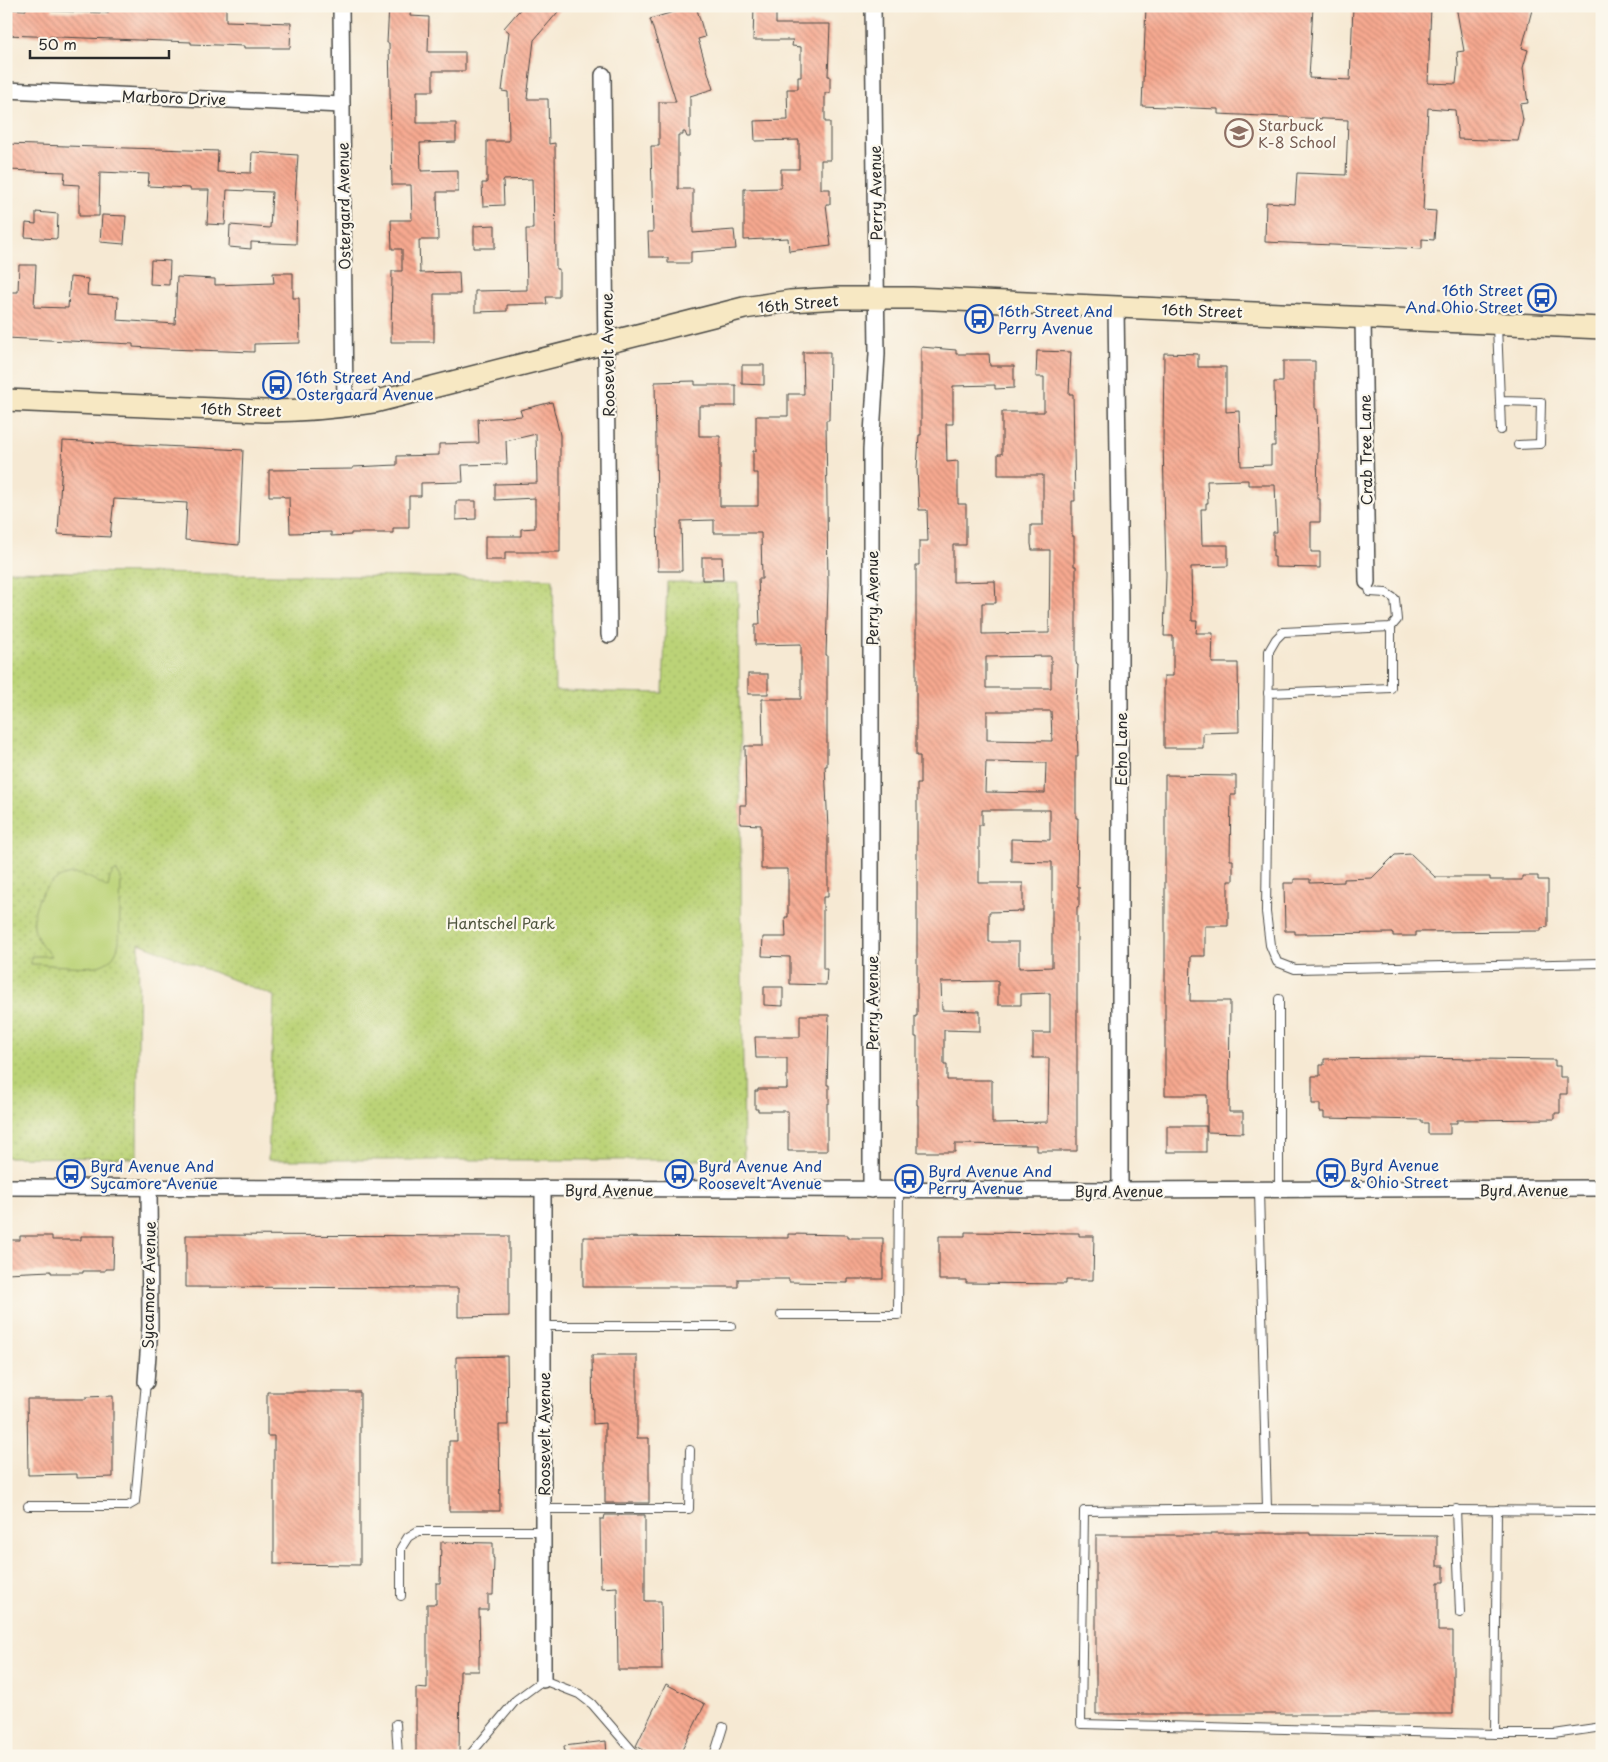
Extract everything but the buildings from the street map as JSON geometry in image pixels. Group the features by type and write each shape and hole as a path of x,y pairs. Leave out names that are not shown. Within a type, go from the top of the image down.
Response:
{"street":[{"name":"Ostergard Avenue","path":"341,6 345,407"},
{"name":"Perry Avenue","path":"871,1190 871,450 877,354 873,6"},
{"name":"Roosevelt Avenue","path":"604,75 609,634"},
{"name":"Marboro Drive","path":"6,90 342,105"},
{"name":"16th Street","path":"6,400 264,411 301,411 345,407 374,402 744,308 790,301 876,298 1602,328"},
{"name":"Echo Lane","path":"1116,307 1120,602 1120,1190"},
{"name":"Crab Tree Lane","path":"1362,317 1367,582"},
{"name":"Byrd Avenue","path":"6,1187 871,1190 1602,1188"},
{"name":"Sycamore Avenue","path":"146,1382 150,1326 149,1187"},
{"name":"Roosevelt Avenue","path":"543,1188 544,1680"}],"lane":[{"path":"1497,323 1501,430"},
{"path":"1500,401 1541,402 1540,444 1518,445"},
{"path":"1268,693 1391,688 1391,627 1397,620 1395,599 1386,593 1370,592 1367,582"},
{"path":"1391,627 1284,632 1276,638 1269,651 1266,912 1270,945 1277,962 1295,969 1602,963"},
{"path":"1279,999 1279,1190"},
{"path":"781,1315 898,1315 899,1190"},
{"path":"1259,1190 1267,1508"},
{"path":"543,1326 731,1326"},
{"path":"28,1506 128,1506 134,1502 146,1382"},
{"path":"544,1508 689,1508 690,1450"},
{"path":"1602,1511 1267,1508 1084,1511 1081,1724 1495,1734 1554,1734 1602,1727"},
{"path":"1456,1510 1460,1613"},
{"path":"1495,1734 1497,1510"},
{"path":"401,1596 401,1548 408,1537 418,1531 544,1531"},
{"path":"469,1756 516,1700 544,1680 579,1694 592,1704 638,1756"},
{"path":"396,1724 398,1756"},
{"path":"714,1756 723,1727"}],"green space":[{"name":"Hantschel Park","path":"6,571 553,579 555,691 663,693 667,582 738,583 744,1160 268,1160 274,996 139,943 137,1158 6,1157"},
{"path":"116,870 121,878 119,942 117,950 111,959 96,966 31,964 31,956 52,956 38,940 34,927 34,918 39,899 50,884 58,878 77,874 108,888 110,877"}],"place":[{"name":"Starbuck K-8 School","path":"1239,133"},
{"name":"16th Street And Ohio Street","path":"1542,298"},
{"name":"16th Street And Perry Avenue","path":"979,319"},
{"name":"16th Street And Ostergaard Avenue","path":"277,385"},
{"name":"Byrd Avenue & Ohio Street","path":"1331,1173"},
{"name":"Byrd Avenue And Sycamore Avenue","path":"71,1174"},
{"name":"Byrd Avenue And Roosevelt Avenue","path":"679,1174"},
{"name":"Byrd Avenue And Perry Avenue","path":"909,1179"}]}
